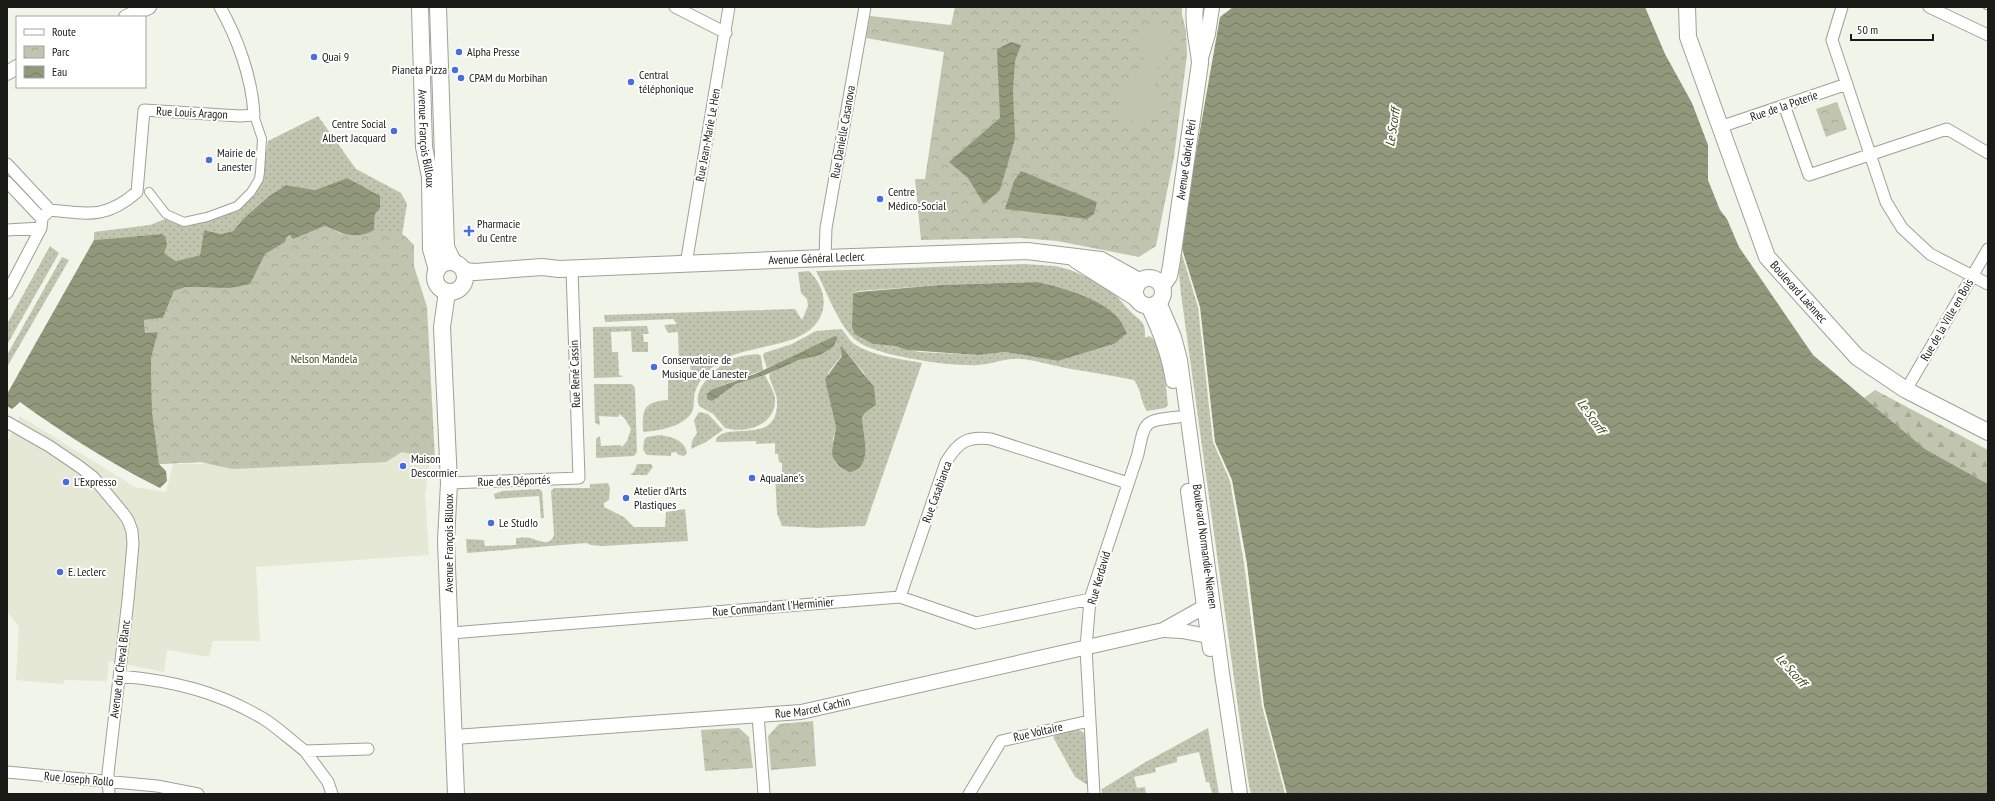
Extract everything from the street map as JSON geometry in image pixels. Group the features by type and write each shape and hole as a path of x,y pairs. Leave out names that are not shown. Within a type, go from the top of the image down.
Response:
{"main road":[{"name":"Avenue François Billoux","path":"420,7 424,147 430,177 431,249 437,270 435,274 436,283 438,288 446,292 442,327 449,483 446,541 451,633 456,794"},
{"name":"Avenue François Billoux","path":"438,7 446,247 461,271"},
{"name":"Avenue Gabriel Péri","path":"1151,282 1169,276 1200,64 1199,43 1194,16 1195,7"},
{"name":"Boulevard Laënnec","path":"1687,7 1688,36 1767,257 1856,357 1906,390 1988,432"},
{"name":"Avenue Général Leclerc","path":"461,271 543,275 566,269 1027,251 1073,258 1101,260 1151,282"},
{"name":"Avenue Général Leclerc","path":"1073,258 1148,302"},
{"path":"437,270 444,264 461,271 458,291 446,292"},
{"path":"1151,282 1163,296 1148,302 1134,290 1151,282"}],"street":[{"path":"128,16 149,7"},
{"path":"149,192 166,214 184,222 207,217 237,206 251,192 259,179 262,139 254,115 252,95 235,37 220,7"},
{"path":"675,7 726,33"},
{"name":"Rue Jean-Marie Le Hen","path":"686,264 726,33 729,7"},
{"name":"Rue Danielle Casanova","path":"825,258 826,228 865,7"},
{"name":"Avenue Gabriel Péri","path":"1200,64 1208,34 1212,7"},
{"path":"1842,7 1832,40 1886,202 1902,228 1930,254 1988,284"},
{"path":"1930,7 1988,35"},
{"path":"7,73 16,68"},
{"name":"Rue de la Poterie","path":"1720,127 1847,84"},
{"path":"1784,105 1809,175 1947,129 1988,153"},
{"name":"Rue Louis Aragon","path":"50,210 86,214 104,212 125,202 137,192 144,110 232,116 254,115"},
{"path":"7,164 50,210 7,293"},
{"path":"7,182 42,223"},
{"path":"7,230 42,223"},
{"name":"Rue de la Ville en Bois","path":"1906,390 1988,249"},
{"name":"Rue René Cassin","path":"566,269 579,478"},
{"name":"Boulevard Normandie-Niemen","path":"1148,302 1171,363 1231,794"},
{"name":"Boulevard Normandie-Niemen","path":"1148,302 1174,337 1180,360 1226,704 1240,794"},
{"name":"Rue Kerdavid","path":"1094,794 1086,648 1090,599 1145,426 1154,420 1178,417"},
{"name":"Avenue du Cheval Blanc","path":"7,422 49,446 93,477 128,520 132,531 133,544 120,676 108,772 108,794"},
{"name":"Rue Casabianca","path":"900,597 946,462 953,451 961,443 978,438 991,439 1128,483"},
{"name":"Rue des Déportés","path":"449,483 579,478"},
{"name":"Rue Commandant l'Herminier","path":"451,633 900,597 976,623 1090,599"},
{"name":"Rue Marcel Cachin","path":"455,737 801,712 1163,630 1204,607"},
{"name":"Rue Marcel Cachin","path":"1163,630 1188,632 1208,636"},
{"path":"120,676 189,686 230,701 265,720 305,752 328,782 332,794"},
{"path":"758,715 764,794"},
{"name":"Rue Voltaire","path":"969,794 1001,741 1089,721"},
{"path":"305,752 368,749"},
{"name":"Rue Joseph Rollo","path":"7,772 157,786 198,794"}],"shaded area":[{"path":"20,416 135,487 166,492 173,464 386,462 402,452 431,454 425,495 429,555 256,567 260,641 213,641 209,657 167,650 164,672 109,661 107,681 64,680 64,684 16,680 19,627 7,611 7,443"}],"green space":[{"path":"955,7 1182,7 1186,31 1187,55 1174,157 1156,246 1139,257 1057,241 1021,238 921,240 915,179 925,179 944,52 866,38 870,16 951,25"},
{"path":"1152,25 1165,28 1171,34 1174,41 1174,46 1172,51 1161,62 1156,72 1156,87 1160,100 1158,112 1142,124 1123,119 1119,102 1123,89 1144,65 1140,37 1145,29"},
{"path":"1837,102 1847,129 1826,137 1816,109"},
{"path":"318,116 356,169 401,193 407,204 402,235 233,469 201,462 159,464 151,357 158,332 145,333 291,235 293,239 374,230 375,214 347,178 315,190 286,185 269,196 244,218 233,231 221,234 204,230 200,255 176,261 164,253 161,234 94,240 94,232 150,225 165,219 186,227 239,208 262,178 268,141"},
{"name":"Nelson Mandela","path":"325,226 342,234 357,235 374,230 404,235 414,245 414,266 427,307 435,459 402,452 386,462 233,469 201,462 159,464 152,411 151,357 159,332 145,333 144,320 163,318 174,291 186,287 230,288 249,284 265,253 286,238 285,242"},
{"path":"50,246 59,253 7,345 7,324"},
{"path":"1181,251 1198,307 1213,442 1230,481 1244,563 1262,706 1285,794 1251,794 1248,780 1181,294 1178,264"},
{"path":"62,257 69,260 7,367 7,355"},
{"path":"1024,264 1055,266 1075,272 1109,289 1142,322 1145,328 1145,338 1149,336 1154,340 1158,347 1165,378 1168,405 1165,408 1147,411 1134,380 1023,359 1011,359 978,365 934,362 897,356 866,346 857,341 851,335 839,319 816,271","holes":["1037,282 1114,344 1058,361 1005,352 978,355 919,352 895,346 873,344 853,306 853,294 858,291 941,285"]},
{"path":"809,271 819,283 823,293 823,309 817,323 806,332 793,339 745,351 730,356 718,363 701,379 694,394 693,410 688,417 677,425 655,431 643,432 643,417 646,408 654,402 668,400 668,377 691,376 690,362 679,362 678,332 668,333 664,325 677,324 673,319 605,322 604,315 795,309 802,320 808,306 807,299 801,293 798,272"},
{"path":"647,326 649,334 643,334 644,342 648,342 648,352 632,352 631,331 611,332 612,352 618,352 619,375 623,376 594,378 593,327"},
{"path":"841,329 853,343 868,351 922,363 865,526 817,528 782,526 777,513 775,475 782,473 782,463 779,462 778,454 775,454 775,443 756,444 756,441 716,442 716,439 722,434 762,428 770,423 775,414 777,400 769,374 784,366 833,347 838,338 767,368 763,356 764,353 792,344 816,331","holes":["841,347 864,373 876,405 862,417 860,466 852,471 833,440 836,427 828,373 842,355"]},
{"path":"758,354 761,356 763,370 713,389 720,396 735,385 746,380 765,375 775,398 771,415 766,421 751,428 733,430 725,428 713,414 699,406 699,393 706,380 723,364 731,359 746,355"},
{"path":"594,384 632,384 635,388 637,452 634,456 596,458 596,439 600,436 601,446 620,445 622,447 627,441 631,429 620,414 618,417 599,416 600,425 595,423"},
{"path":"1875,390 1988,450 1988,484 1925,449 1864,398"},
{"path":"699,412 708,414 723,430 706,442 691,449 692,441 697,433 694,420"},
{"path":"659,435 668,436 680,442 686,449 687,453 684,456 679,455 676,452 671,453 671,456 647,455 643,450 644,440 647,437"},
{"path":"637,464 651,464 653,467 647,475 630,475 634,472"},
{"path":"608,483 610,488 609,500 604,503 604,507 624,517 634,527 665,527 666,512 685,509 688,541 602,546 586,543 467,553 466,539 484,540 485,546 516,545 516,538 528,538 544,542 550,541 554,534 551,491 554,488 590,488 590,484"},
{"path":"539,489 542,491 544,518 541,518 539,496 495,499 494,494 502,491"},
{"path":"813,721 816,766 771,770 768,736 779,724"},
{"path":"739,728 749,737 753,768 705,771 701,730"},
{"path":"1208,728 1219,794 1209,794 1212,793 1209,782 1206,782 1199,752 1177,757 1177,762 1155,768 1156,772 1134,777 1137,788 1145,787 1146,794 1102,794 1102,789 1144,763"},
{"path":"1077,729 1083,732 1086,737 1088,784 1075,777 1053,737 1055,735"}],"water":[{"name":"Le Scorff","path":"1233,7 1645,7 1665,54 1692,103 1708,145 1708,180 1720,210 1727,219 1739,247 1813,355 1925,449 1988,484 1988,794 1287,794 1264,706 1247,564 1232,480 1215,442 1200,307 1182,249 1193,170 1220,17"},
{"path":"1011,42 1021,45 1015,61 1013,91 1015,139 1000,190 984,204 968,178 949,162 1000,118 997,49"},
{"path":"1021,171 1097,202 1094,214 1087,219 1005,209 1014,181"},
{"path":"347,178 380,196 380,208 375,214 374,230 362,235 350,235 325,226 293,239 290,235 286,238 285,242 265,254 250,284 230,288 186,287 174,291 163,318 144,320 145,333 158,332 151,358 152,411 159,464 166,471 167,481 160,488 88,448 20,402 12,409 7,406 7,394 94,240 161,234 165,236 167,245 164,253 176,261 200,255 204,230 221,234 233,231 244,218 269,196 286,185 315,190"},
{"path":"1037,282 1081,295 1103,305 1119,319 1127,333 1114,344 1058,361 1005,352 978,355 907,350 895,346 873,344 855,334 852,328 853,294 858,292 941,285"},
{"path":"835,336 838,338 833,347 820,355 799,360 765,375 736,384 712,401 707,399 707,394 713,389 755,374"},
{"path":"840,347 842,347 874,387 876,405 862,417 865,457 862,464 857,469 849,472 840,467 833,458 832,451 836,427 825,379 842,356"}],"place":[{"name":"Alpha Presse","path":"459,52"},
{"name":"Quai 9","path":"314,57"},
{"name":"Pianeta Pizza","path":"455,70"},
{"name":"CPAM du Morbihan","path":"461,78"},
{"name":"Central téléphonique","path":"631,82"},
{"name":"Centre Social Albert Jacquard","path":"394,131"},
{"name":"Mairie de Lanester","path":"209,160"},
{"name":"Centre Médico-Social","path":"880,199"},
{"name":"Pharmacie du Centre","path":"469,231"},
{"name":"Conservatoire de Musique de Lanester","path":"654,367"},
{"name":"Maison Descormier","path":"403,466"},
{"name":"Aqualane's","path":"752,478"},
{"name":"L'Expresso","path":"66,482"},
{"name":"Atelier d'Arts Plastiques","path":"626,498"},
{"name":"Le Stud!o","path":"491,523"},
{"name":"E. Leclerc","path":"60,572"}]}
